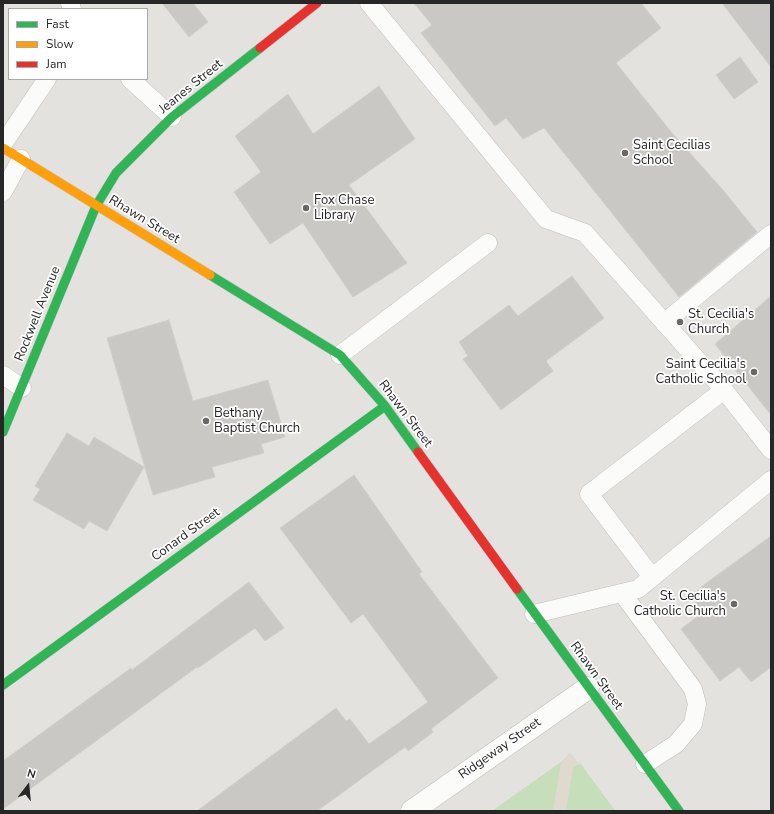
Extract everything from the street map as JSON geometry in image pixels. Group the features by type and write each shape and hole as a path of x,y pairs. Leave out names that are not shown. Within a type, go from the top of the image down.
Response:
{"street":[{"name":"Jeanes Street","path":"96,206 116,173 172,117 317,3"},
{"name":"Rhawn Street","path":"3,148 340,355 385,406 534,614 679,811"},
{"name":"Rockwell Avenue","path":"3,432 96,206"},
{"name":"Conard Street","path":"3,685 385,406"},
{"name":"Ridgeway Street","path":"412,811 588,688"}],"lane":[{"path":"368,3 546,220 585,233 768,441"},
{"path":"3,144 46,80"},
{"path":"131,80 172,117"},
{"path":"3,192 21,160"},
{"path":"664,323 771,234"},
{"path":"340,355 488,243"},
{"path":"3,375 22,388"},
{"path":"652,577 588,494 724,390"},
{"path":"534,614 638,589 771,480"},
{"path":"622,593 694,689 697,704 694,724 676,744 645,764"}],"shaded area":[{"path":"570,752 616,811 492,811 561,762"}],"green space":[{"path":"561,762 553,811 492,811"},
{"path":"581,764 615,811 566,811 573,767"}],"building":[{"path":"162,3 193,3 208,22 189,37"},
{"path":"414,3 641,3 661,28 616,63 672,133 723,190 757,232 679,297 544,128 523,139 506,118 495,126 421,33 432,25"},
{"path":"722,3 771,3 771,67"},
{"path":"740,57 758,82 734,99 716,75"},
{"name":"Fox Chase Library","path":"379,86 415,139 349,185 407,263 353,297 303,223 270,244 234,192 261,172 235,136 288,94 313,134"},
{"path":"572,276 604,318 546,361 553,371 501,410 463,359 468,356 459,342 509,305 518,316"},
{"name":"Saint Cecilia's Catholic School","path":"771,296 771,415 715,344"},
{"name":"Bethany Baptist Church","path":"169,320 193,401 268,380 285,437 261,444 264,453 212,467 215,477 153,495 107,338"},
{"path":"67,433 89,446 94,437 144,467 107,531 89,521 84,529 33,500 40,489 35,486"},
{"path":"354,475 422,572 419,574 498,678 431,729 433,732 408,751 405,747 317,811 197,811 336,708 346,721 350,719 369,744 428,702 363,614 351,623 280,528"},
{"name":"St. Cecilia's Catholic Church","path":"771,536 771,667 751,682 739,667 720,681 681,629 703,612 691,596"},
{"path":"249,582 284,628 265,641 255,628 198,668 197,667 3,809 3,761 131,668 132,670"}],"traffic: fast":[{"path":"3,432 96,206 116,173 172,117 260,48"},
{"path":"210,275 340,355 385,406 418,452"},
{"path":"3,685 385,406"},
{"path":"517,589 679,811"}],"traffic: slow":[{"path":"3,148 210,275"}],"traffic: jam":[{"path":"260,48 317,3"},
{"path":"418,452 517,589"}],"place":[{"name":"Saint Cecilias School","path":"625,153"},
{"name":"Fox Chase Library","path":"306,208"},
{"name":"St. Cecilia's Church","path":"680,322"},
{"name":"Saint Cecilia's Catholic School","path":"754,372"},
{"name":"Bethany Baptist Church","path":"206,421"},
{"name":"St. Cecilia's Catholic Church","path":"734,604"}]}
